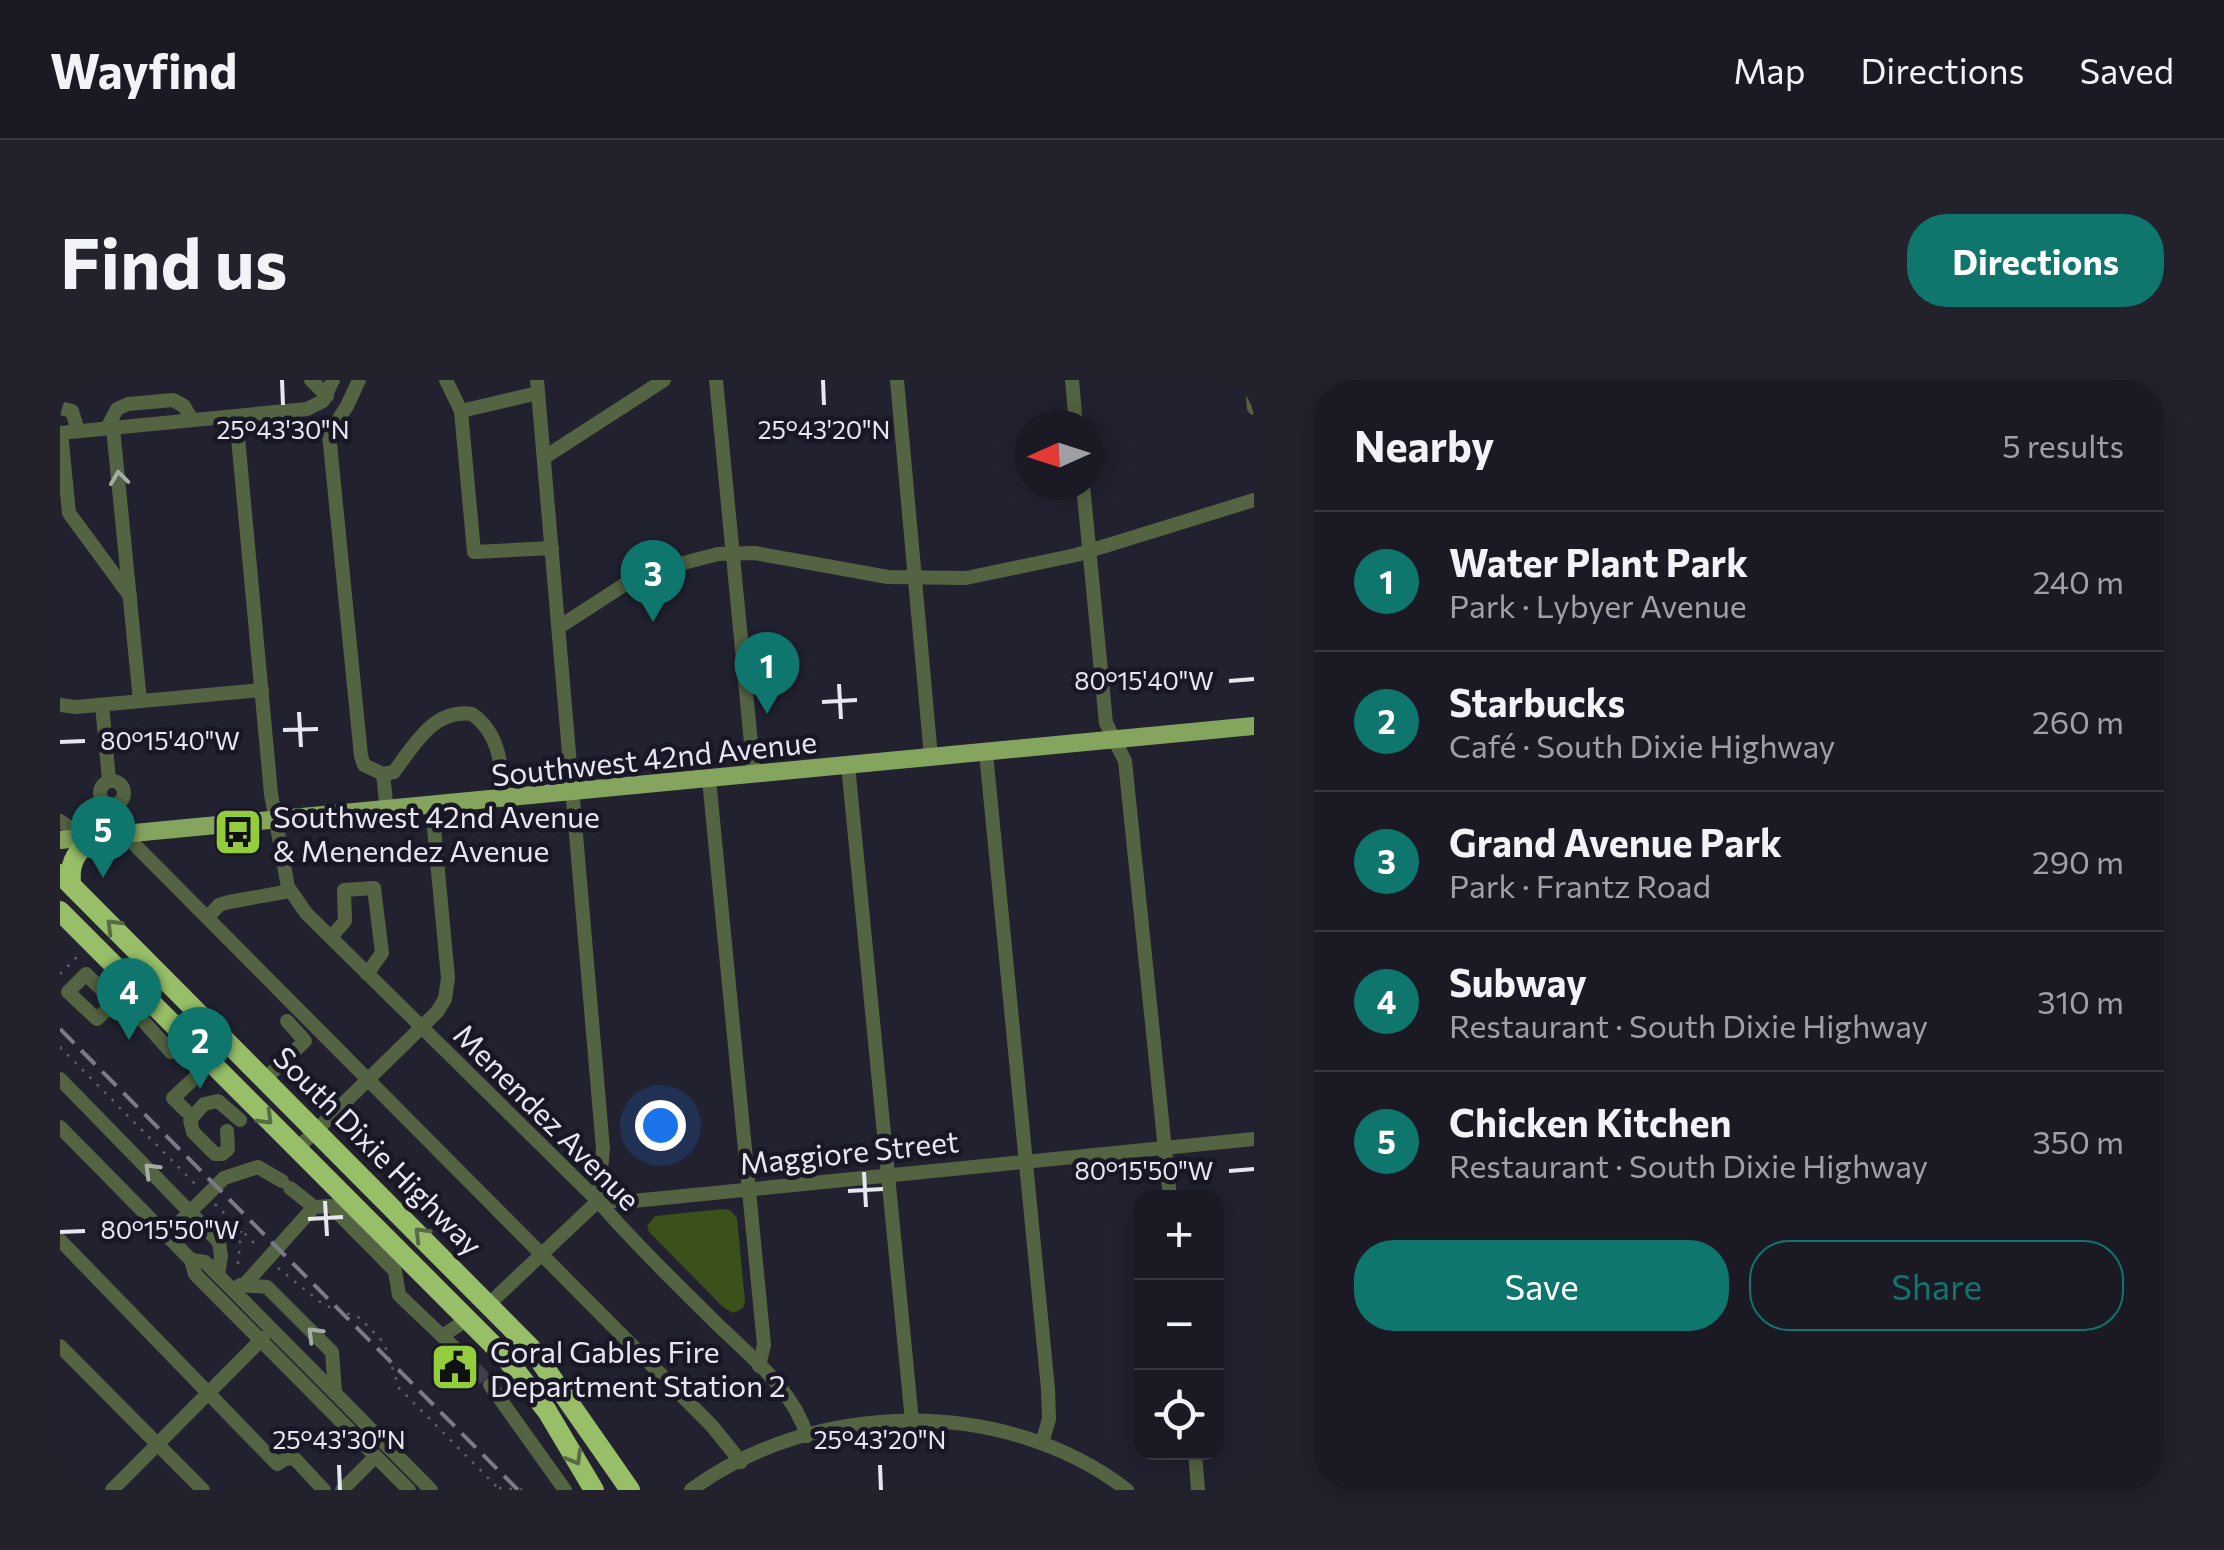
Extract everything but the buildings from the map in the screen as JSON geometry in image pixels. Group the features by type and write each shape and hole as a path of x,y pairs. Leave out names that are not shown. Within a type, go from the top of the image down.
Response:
{"highway":[{"path":"65,878 75,855 91,838"},
{"name":"South Dixie Highway","path":"65,878 490,1304 550,1372 630,1490"},
{"name":"South Dixie Highway","path":"60,911 297,1149 342,1205 505,1357 537,1397 594,1490"},
{"path":"468,1319 490,1304"}],"main road":[{"name":"Southwest 42nd Avenue","path":"60,840 1254,726"}],"street":[{"path":"312,380 327,396"},
{"path":"130,597 70,512 60,433 313,408 327,396 333,380"},
{"path":"358,380 329,434 364,765 383,774 394,772 439,719 451,714 472,714 486,726 497,748 506,800"},
{"path":"446,380 461,411 474,552 552,548"},
{"path":"544,457 664,380"},
{"path":"716,380 754,774"},
{"path":"897,380 931,758"},
{"path":"1072,380 1075,410"},
{"path":"1251,380 1254,408"},
{"path":"461,411 537,386 604,1149 598,1200 490,1304"},
{"path":"140,701 126,540 110,428 120,406 169,400 180,403 192,420"},
{"path":"60,408 69,408 74,414 78,431"},
{"path":"208,917 229,902 290,892 277,822 262,690 236,416"},
{"path":"1085,500 1106,723 1126,761 1169,1190"},
{"path":"559,628 641,574 733,552 915,579 994,575 1091,551 1254,500"},
{"path":"96,552 113,549 126,540"},
{"path":"60,704 102,705 262,690"},
{"path":"102,705 109,780"},
{"path":"986,753 1049,1398 1049,1419 1042,1444"},
{"path":"848,766 912,1421"},
{"path":"383,774 387,811"},
{"path":"709,779 764,1345 759,1366"},
{"path":"297,1149 442,1005 448,986 432,807"},
{"path":"60,821 91,838"},
{"path":"125,835 712,1426 740,1462"},
{"path":"330,938 345,920 344,890 374,888 382,953 367,974"},
{"name":"Menendez Avenue","path":"290,892 330,938 598,1200 759,1366 790,1401 806,1436"},
{"path":"114,1002 133,984"},
{"path":"266,1078 305,1041 286,1021"},
{"path":"186,1111 173,1098 211,1062"},
{"path":"60,1079 219,1242 226,1279"},
{"path":"227,1131 228,1149 215,1154 192,1132 190,1122 204,1104 218,1101 240,1120"},
{"path":"60,1127 191,1260 195,1274 259,1342 409,1490"},
{"name":"Maggiore Street","path":"598,1200 632,1201 1254,1139"},
{"path":"167,1235 230,1174 258,1168 314,1207 342,1205 396,1270 399,1295 460,1354"},
{"path":"246,1283 314,1207"},
{"path":"60,1240 277,1464 287,1458 295,1460 324,1490"},
{"path":"191,1260 205,1262 226,1279 431,1490"},
{"path":"226,1279 267,1287 332,1352 334,1392"},
{"path":"442,1336 468,1319"},
{"path":"112,1490 271,1329"},
{"path":"60,1346 203,1490"},
{"path":"490,1386 566,1490"},
{"path":"691,1490 740,1462 806,1436 842,1426 912,1421 967,1425 1042,1444 1085,1462 1127,1490"},
{"path":"342,1490 375,1458"},
{"path":"1195,1460 1198,1490"}],"path":[{"path":"60,974 84,951"},
{"path":"60,1048 204,1193"},
{"path":"209,1199 263,1252"},
{"path":"226,1279 240,1264 241,1232"},
{"path":"271,1261 324,1306 360,1318 384,1343 399,1388 499,1489 526,1490"}],"green space":[{"path":"723,1209 737,1218 745,1301 743,1308 733,1313 647,1226 655,1216"}],"tunnel":[{"path":"461,1354 490,1385"}],"railway":[{"path":"60,1029 518,1490"}],"place":[{"name":"Grand Avenue Park","path":"653,622"},
{"name":"Water Plant Park","path":"767,714"},
{"name":"Southwest 42nd Avenue & Menendez Avenue","path":"238,832"},
{"name":"Chicken Kitchen","path":"103,878"},
{"name":"Subway","path":"129,1040"},
{"name":"Starbucks","path":"200,1089"},
{"name":"Coral Gables Fire Department Station 2","path":"455,1367"}]}
